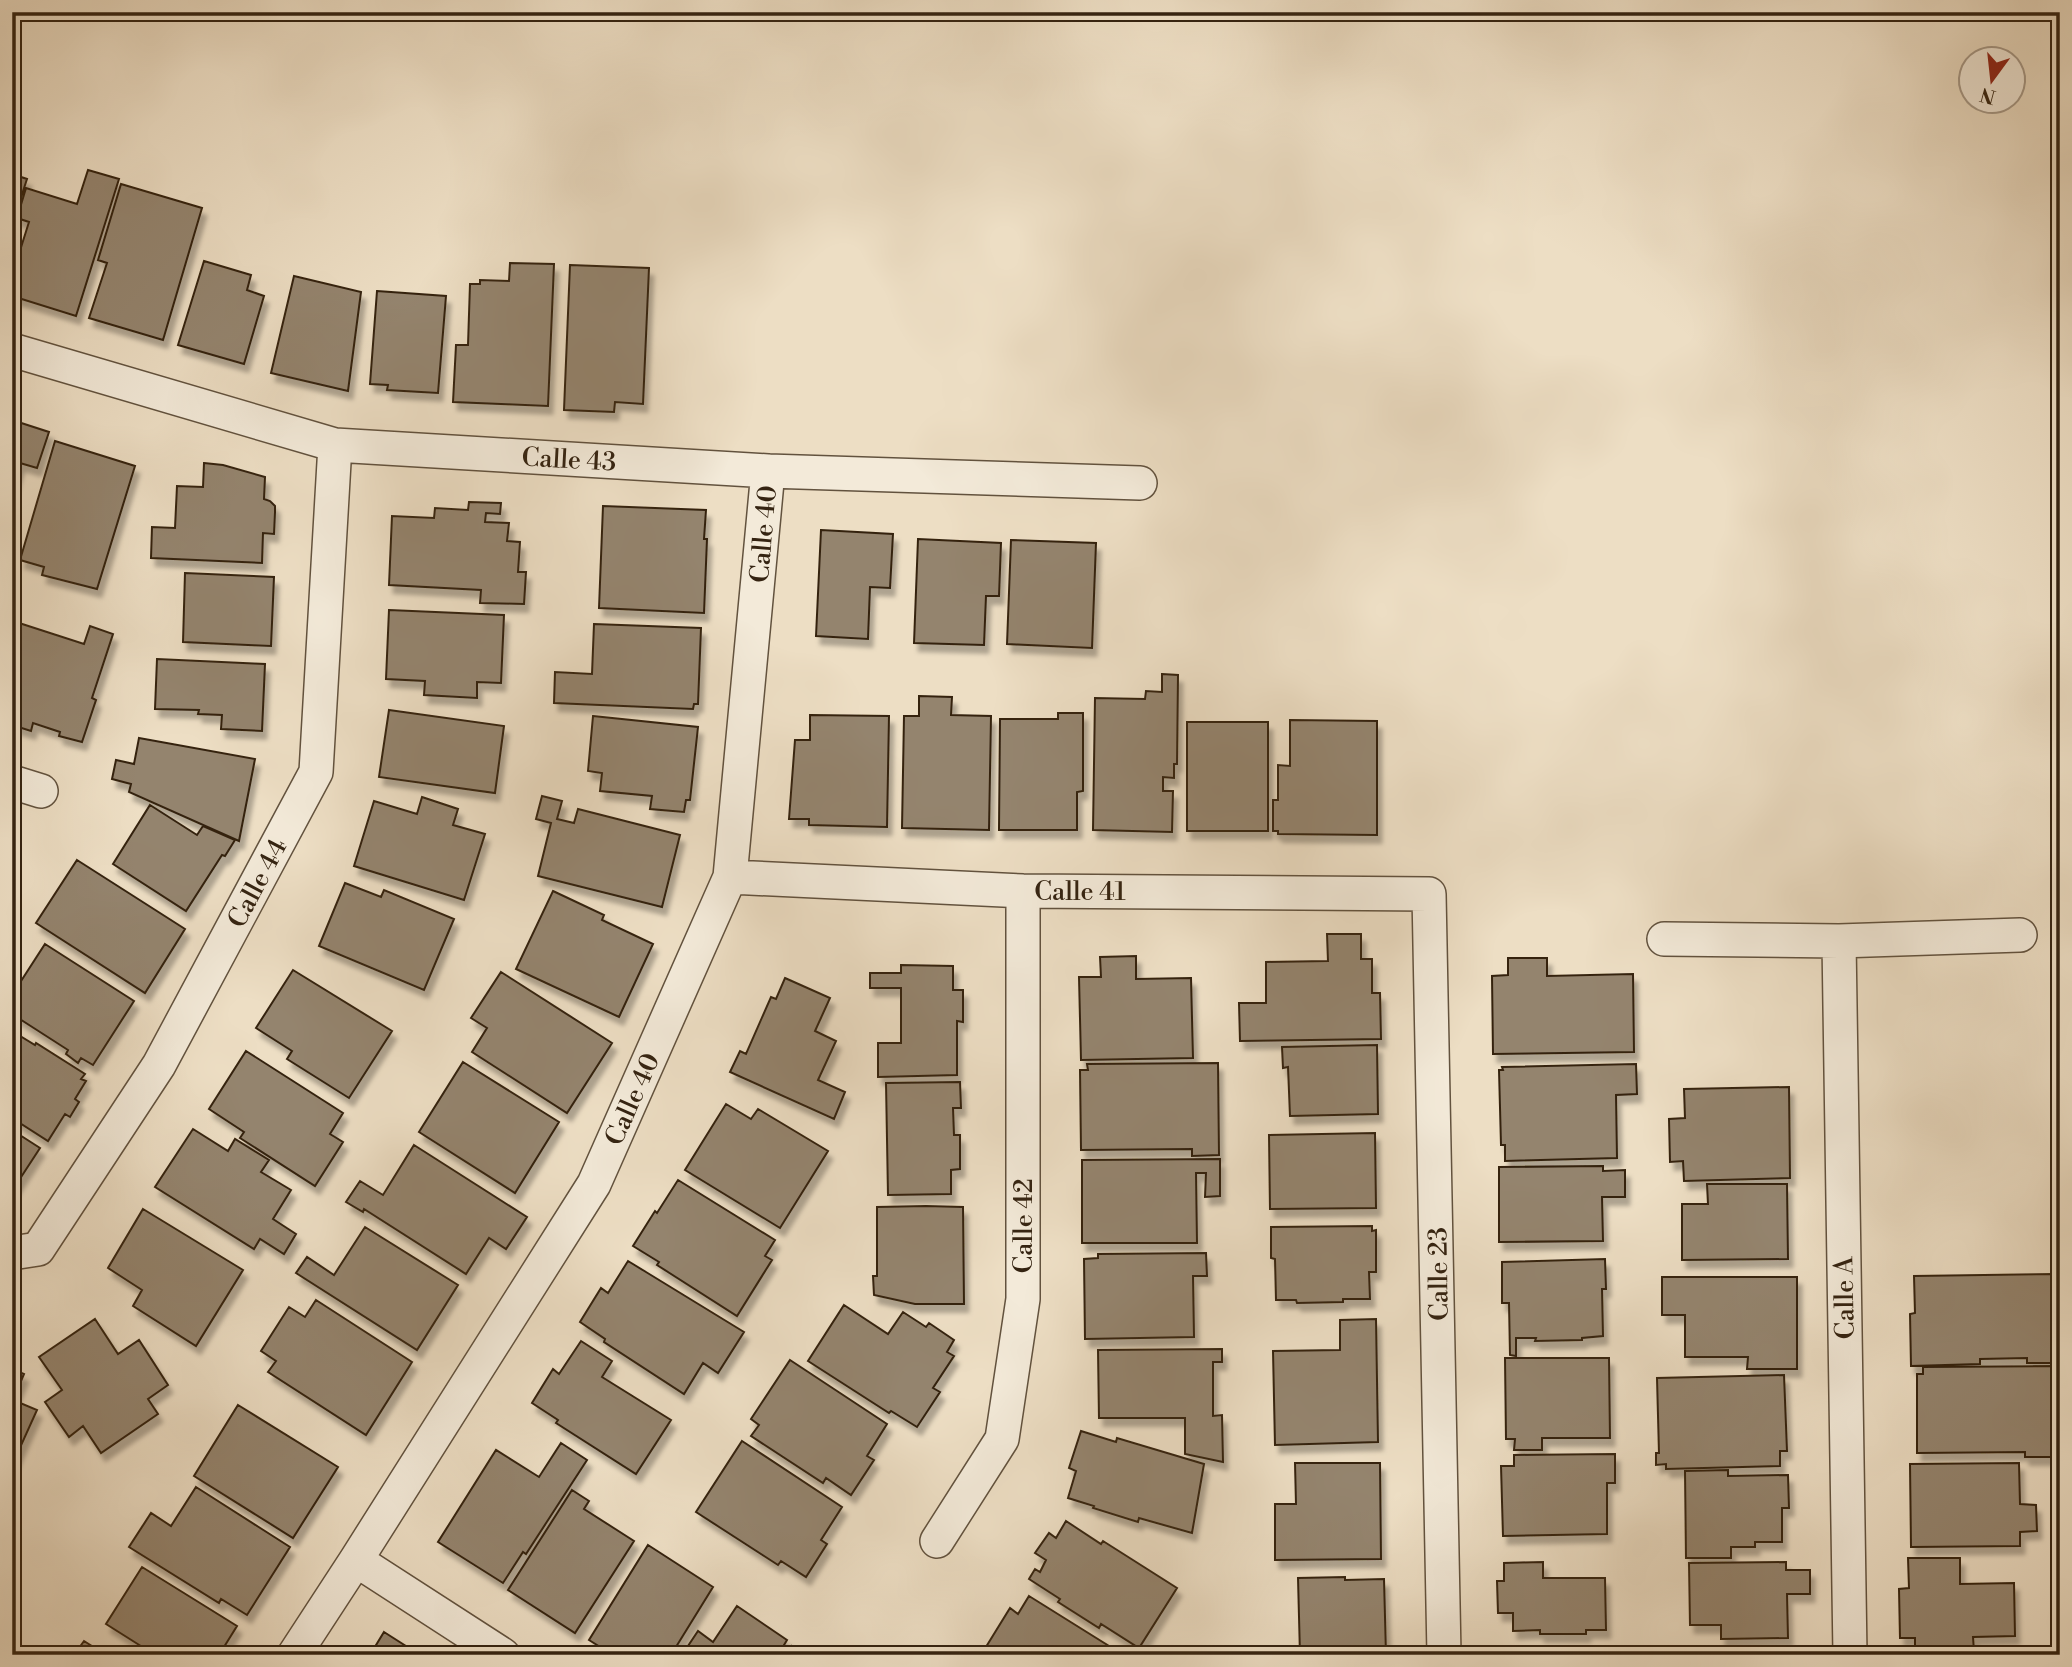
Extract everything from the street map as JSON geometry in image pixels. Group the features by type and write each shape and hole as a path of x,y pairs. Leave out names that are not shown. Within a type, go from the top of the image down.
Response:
{"street":[{"name":"Calle 43","path":"12,350 335,445 768,471 1140,483"},
{"name":"Calle 44","path":"12,1253 38,1250 159,1065 316,772 335,445"},
{"name":"Calle 40","path":"294,1655 594,1184 730,877 768,471"},
{"name":"Calle 41","path":"730,877 1023,891 1429,894"},
{"name":"Calle 42","path":"937,1541 1002,1438 1023,1299 1023,891"},
{"name":"Calle 23","path":"1429,894 1444,1655"},
{"path":"1664,939 1839,941 2020,934"},
{"name":"Calle A","path":"1839,941 1850,1655"},
{"path":"356,1560 503,1655"}],"building":[{"path":"88,170 119,179 76,316 12,296 12,276 29,222 17,218 26,188 77,204"},
{"path":"12,174 27,179 12,225"},
{"path":"121,184 202,208 163,340 89,318 107,263 98,260"},
{"path":"204,261 251,275 247,290 264,296 244,364 178,345"},
{"path":"510,263 554,264 548,406 453,402 456,345 468,345 470,284 480,284 480,280 509,281"},
{"path":"570,265 649,268 643,404 615,402 614,412 564,410"},
{"path":"294,276 361,292 348,391 271,373"},
{"path":"377,291 446,296 438,393 387,390 388,385 370,384"},
{"path":"12,420 49,432 37,468 20,463 12,488"},
{"path":"55,441 135,466 97,589 42,575 44,567 20,560"},
{"path":"204,463 223,465 265,477 264,499 275,506 275,512 274,534 263,533 262,563 151,558 152,527 175,528 177,486 203,487"},
{"path":"469,502 501,503 500,514 486,513 485,522 509,523 507,541 520,542 518,572 526,572 524,604 480,603 481,590 389,585 392,516 434,518 435,508 468,510"},
{"path":"603,506 706,510 704,613 599,608"},
{"path":"821,530 893,534 890,588 870,587 868,639 816,636"},
{"path":"918,539 1001,543 999,596 986,596 984,645 914,643"},
{"path":"1011,540 1096,543 1092,648 1007,644"},
{"path":"185,573 274,577 271,646 183,642"},
{"path":"389,610 504,615 501,683 477,682 477,698 424,695 425,681 386,679"},
{"path":"16,622 84,644 90,626 113,634 92,698 96,700 82,742 59,736 60,732 33,723 31,731 12,725 12,634"},
{"path":"594,624 701,628 698,704 694,704 693,709 554,703 555,672 592,674"},
{"path":"157,659 265,664 262,731 221,729 222,715 198,714 199,710 155,709"},
{"path":"1162,674 1178,675 1177,764 1174,764 1174,778 1163,777 1163,791 1173,791 1172,832 1093,830 1095,698 1145,699 1146,691 1162,692"},
{"path":"919,696 952,697 951,715 991,716 989,830 902,828 904,716 919,716"},
{"path":"389,710 504,726 495,793 379,777"},
{"path":"1058,713 1083,713 1083,791 1077,792 1077,830 999,830 1000,719 1058,719"},
{"path":"810,715 889,716 887,827 809,825 809,819 789,819 795,740 810,740"},
{"path":"593,716 698,727 690,800 686,800 684,812 650,809 652,796 600,791 602,773 588,771"},
{"path":"1290,720 1377,721 1377,835 1278,834 1278,831 1273,831 1273,800 1278,800 1278,765 1290,766"},
{"path":"1187,722 1268,722 1268,831 1187,831"},
{"path":"139,738 255,759 239,841 129,792 131,784 112,779 116,760 134,764"},
{"path":"542,796 562,801 557,819 574,823 578,809 680,835 662,907 538,876 551,823 536,819"},
{"path":"422,797 458,809 453,825 485,834 464,900 354,866 374,801 417,814"},
{"path":"150,805 197,835 203,826 235,840 225,856 222,855 186,911 113,864"},
{"path":"77,860 185,929 145,993 36,923"},
{"path":"345,883 381,897 384,890 454,919 424,990 319,946"},
{"path":"553,891 604,915 602,920 653,944 619,1017 516,969"},
{"path":"1327,934 1361,934 1361,959 1372,959 1372,993 1380,993 1381,1039 1240,1041 1239,1003 1266,1003 1266,962 1328,961"},
{"path":"45,944 134,1001 93,1065 81,1058 78,1063 66,1054 68,1050 12,1014 12,995"},
{"path":"1136,956 1136,979 1191,978 1193,1058 1081,1060 1079,977 1101,977 1100,957"},
{"path":"1508,958 1547,958 1547,976 1633,974 1634,1052 1493,1054 1492,976 1508,975"},
{"path":"901,965 953,966 953,990 963,990 963,1022 957,1021 957,1075 878,1077 878,1043 901,1043 901,988 870,988 870,973 901,973"},
{"path":"293,970 392,1031 349,1098 287,1059 292,1051 256,1028"},
{"path":"501,972 612,1043 567,1113 472,1052 487,1028 471,1018"},
{"path":"785,978 830,998 815,1031 836,1041 818,1080 845,1092 834,1119 730,1072 740,1051 746,1054 771,997 776,999"},
{"path":"12,1031 85,1074 81,1079 86,1081 75,1099 79,1102 70,1117 65,1114 48,1141 12,1118"},
{"path":"1377,1045 1378,1114 1290,1116 1288,1067 1283,1068 1282,1047"},
{"path":"246,1051 343,1113 330,1134 343,1142 315,1186 240,1138 244,1132 209,1109"},
{"path":"463,1062 559,1122 515,1193 419,1132"},
{"path":"1218,1063 1219,1155 1192,1156 1192,1149 1081,1150 1080,1070 1088,1070 1087,1064"},
{"path":"1636,1064 1637,1094 1616,1095 1617,1158 1505,1161 1505,1145 1501,1145 1499,1070 1503,1070 1502,1067"},
{"path":"960,1082 961,1108 953,1108 954,1135 960,1135 960,1169 951,1170 951,1194 888,1195 886,1083"},
{"path":"1789,1087 1790,1178 1684,1181 1683,1161 1670,1162 1669,1119 1685,1118 1684,1089"},
{"path":"726,1104 751,1119 758,1109 828,1151 780,1228 685,1170"},
{"path":"193,1129 228,1151 235,1139 269,1160 261,1172 291,1190 273,1219 296,1234 284,1254 260,1239 254,1249 155,1187"},
{"path":"12,1130 40,1148 12,1191"},
{"path":"1375,1133 1376,1208 1270,1209 1269,1135"},
{"path":"414,1145 527,1217 506,1249 489,1238 466,1274 364,1209 363,1212 346,1202 360,1181 383,1195"},
{"path":"1220,1159 1220,1196 1205,1197 1206,1173 1196,1173 1197,1243 1082,1243 1082,1160"},
{"path":"1603,1166 1603,1171 1625,1170 1625,1197 1602,1197 1603,1241 1499,1242 1499,1167"},
{"path":"678,1180 775,1240 765,1256 772,1260 737,1316 657,1265 659,1262 633,1246"},
{"path":"1707,1184 1787,1184 1788,1259 1682,1260 1682,1204 1708,1204"},
{"path":"877,1207 963,1207 964,1304 915,1304 874,1295 873,1276 877,1276"},
{"path":"143,1209 243,1270 196,1346 133,1306 142,1290 108,1268"},
{"path":"1372,1226 1372,1231 1376,1230 1376,1272 1369,1272 1370,1299 1297,1303 1296,1300 1276,1300 1275,1259 1271,1258 1271,1227"},
{"path":"365,1227 458,1285 417,1350 296,1273 307,1257 334,1275"},
{"path":"1206,1253 1207,1276 1193,1276 1194,1337 1085,1339 1084,1259 1098,1258 1098,1254"},
{"path":"1605,1259 1606,1289 1602,1289 1603,1336 1582,1340 1535,1341 1536,1338 1516,1338 1516,1356 1510,1355 1509,1303 1502,1303 1502,1262"},
{"path":"628,1261 744,1332 718,1373 703,1363 684,1394 604,1342 605,1339 580,1322 601,1288 608,1293"},
{"path":"2053,1274 2055,1363 2027,1363 2027,1358 1980,1359 1980,1364 1911,1366 1910,1314 1915,1313 1914,1276"},
{"path":"1662,1277 1797,1277 1797,1369 1747,1369 1748,1357 1685,1357 1685,1315 1662,1315"},
{"path":"316,1300 412,1362 366,1435 268,1372 276,1361 261,1351 289,1307 305,1317"},
{"path":"844,1305 888,1334 903,1312 926,1327 929,1323 954,1340 947,1352 954,1356 933,1388 940,1392 917,1427 891,1411 889,1413 808,1361"},
{"path":"95,1319 118,1354 139,1340 168,1385 148,1399 158,1414 101,1453 83,1426 69,1437 45,1402 62,1390 39,1357"},
{"path":"1376,1319 1378,1442 1275,1445 1273,1351 1340,1350 1340,1320"},
{"path":"581,1341 612,1361 602,1377 671,1420 636,1474 556,1423 558,1420 532,1403 553,1369 559,1374"},
{"path":"1222,1349 1222,1362 1213,1362 1213,1416 1222,1415 1223,1462 1185,1454 1185,1418 1099,1418 1098,1350"},
{"path":"1505,1358 1609,1358 1610,1438 1542,1438 1542,1450 1514,1450 1515,1439 1506,1439"},
{"path":"790,1360 887,1424 867,1456 874,1460 851,1495 826,1478 823,1483 751,1436 759,1425 751,1419"},
{"path":"2060,1366 2060,1457 2025,1457 2025,1452 1917,1453 1917,1374 1923,1374 1923,1367"},
{"path":"12,1369 24,1374 13,1400 37,1410 14,1461 12,1460"},
{"path":"1784,1375 1787,1451 1780,1451 1780,1466 1666,1469 1666,1464 1656,1465 1656,1453 1659,1453 1657,1378"},
{"path":"238,1405 338,1467 293,1538 194,1476"},
{"path":"1081,1431 1116,1442 1117,1438 1204,1464 1192,1533 1139,1518 1138,1522 1068,1498 1076,1471 1069,1468"},
{"path":"742,1441 842,1507 821,1540 827,1544 806,1577 781,1561 778,1565 696,1512"},
{"path":"561,1443 587,1460 526,1554 523,1552 503,1583 438,1542 496,1450 539,1477"},
{"path":"1615,1454 1615,1483 1607,1483 1607,1534 1503,1536 1501,1466 1514,1466 1514,1455"},
{"path":"1295,1463 1380,1463 1381,1559 1275,1560 1275,1504 1296,1504"},
{"path":"2019,1463 2020,1504 2036,1505 2037,1531 2020,1532 2020,1546 1911,1547 1910,1464"},
{"path":"1728,1470 1728,1476 1788,1475 1789,1508 1782,1508 1782,1542 1755,1542 1755,1547 1731,1547 1731,1558 1686,1558 1685,1471"},
{"path":"196,1487 290,1547 247,1615 221,1599 219,1603 129,1547 151,1513 171,1526"},
{"path":"572,1490 589,1501 584,1509 634,1541 575,1633 508,1590"},
{"path":"1066,1521 1177,1588 1139,1648 1101,1624 1099,1628 1058,1602 1060,1599 1029,1579 1035,1569 1040,1572 1046,1560 1035,1553 1049,1533 1056,1538"},
{"path":"648,1545 713,1587 671,1655 613,1655 589,1640"},
{"path":"1908,1558 1960,1558 1960,1584 2014,1583 2015,1636 1973,1637 1974,1651 1915,1651 1915,1638 1900,1638 1899,1589 1909,1588"},
{"path":"1543,1562 1543,1578 1605,1578 1606,1630 1586,1630 1586,1634 1540,1634 1540,1630 1513,1631 1513,1613 1498,1613 1497,1581 1504,1581 1504,1563"},
{"path":"1786,1562 1786,1570 1810,1570 1810,1594 1787,1594 1788,1638 1721,1639 1721,1625 1690,1625 1689,1563"},
{"path":"142,1567 237,1626 219,1655 140,1655 144,1648 106,1624"},
{"path":"1345,1577 1345,1580 1384,1579 1386,1655 1300,1655 1298,1578"},
{"path":"1029,1596 1117,1651 1114,1655 981,1655 1010,1608 1018,1614"},
{"path":"737,1606 787,1640 778,1655 682,1655 698,1631 713,1642"},
{"path":"384,1632 420,1655 370,1655"},
{"path":"84,1641 106,1655 74,1655"},
{"path":"792,1646 807,1655 787,1655"},
{"path":"2023,1651 2023,1655 1917,1655 1917,1653"},
{"path":"1620,1654 1620,1655 1523,1655"}]}
